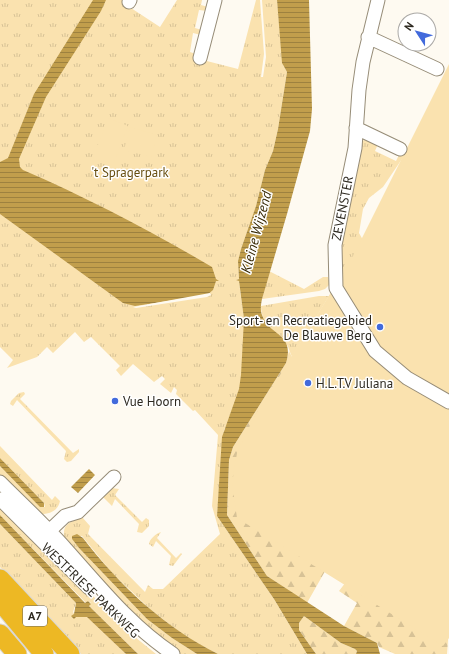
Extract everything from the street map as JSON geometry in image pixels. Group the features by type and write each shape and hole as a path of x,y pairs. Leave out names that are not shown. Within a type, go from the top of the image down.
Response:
{"highway":[{"name":"A7","path":"0,579 70,654"},
{"name":"A7","path":"0,601 44,654"},
{"path":"0,634 17,654"}],"street":[{"path":"200,58 216,0"},
{"name":"ZEVENSTER","path":"378,0 368,37 359,90 354,148 335,245 336,288 375,351 407,378 449,402"},
{"path":"368,37 437,69"},
{"path":"356,128 400,149"},
{"path":"44,536 65,516 78,512 114,477"},
{"name":"WESTFRIESE PARKWEG","path":"0,482 44,536 130,629 161,654"},
{"name":"WESTFRIESE PARKWEG","path":"0,499 44,536 129,619 173,654"}],"green space":[{"name":"'t Spragerpark","path":"0,0 124,0 131,8 160,27 177,0 202,0 201,5 208,7 207,11 199,10 195,28 202,30 201,35 193,33 190,52 196,54 199,59 238,69 256,0 260,0 264,54 261,77 263,77 266,57 262,0 277,0 283,65 287,72 273,151 265,170 256,206 238,261 239,279 236,280 239,280 244,320 242,377 235,406 224,430 217,516 274,599 307,654 218,654 202,646 182,634 150,609 112,573 82,536 74,537 72,539 79,548 147,619 172,638 197,654 179,654 150,633 65,542 64,531 67,525 82,517 90,526 88,534 145,592 148,585 153,589 163,589 220,534 212,506 218,435 195,410 193,411 176,394 177,390 174,387 171,393 160,384 165,379 162,376 154,382 133,364 121,376 116,370 120,366 91,337 84,342 75,332 53,353 47,347 37,357 7,368 13,360 0,347"},
{"name":"Sport- en Recreatiegebied De Blauwe Berg","path":"449,64 449,638 443,646 237,518 232,483 237,453 254,417 348,266"},
{"path":"108,118 128,126 113,165 93,158"},
{"path":"130,127 157,135 151,157 124,150"},
{"path":"364,140 378,144 375,151 396,161 400,153 404,156 383,187 369,198 363,209 359,233 363,240 364,249 340,279 339,258 344,222 347,219 361,154 358,151 360,143"},
{"path":"269,271 304,289 323,277 328,277 330,284 325,289 319,291 262,299"},
{"path":"333,289 449,626 447,654 395,654 379,647 377,643 344,626 357,603 339,591 349,578 328,566 307,603 267,576 227,515 229,460 233,447 286,363 289,351 292,357"},
{"path":"319,296 329,296 292,357 287,345 266,323 261,306"},
{"path":"24,392 25,394 20,399 73,453 79,449 79,452 71,461 67,462 64,459 66,451 17,400 13,406 10,404 19,393"},
{"path":"0,446 52,500 55,496 60,501 55,510 50,513 41,514 0,477 0,466 43,507 45,507 44,503 0,458"},
{"path":"112,488 119,489 115,495 142,522 146,518 149,520 149,526 142,533 137,532 139,524 115,499 112,506 103,497"},
{"path":"0,503 130,633 156,654 138,654 89,606 91,603 88,601 86,603 0,515"},
{"path":"0,524 76,603 73,612 76,617 87,616 126,654 81,654 0,567"},
{"path":"161,532 157,538 176,558 181,553 182,554 173,566 169,565 171,556 156,541 153,547 149,544 153,537"},
{"path":"304,616 341,643 355,649 357,651 356,654 316,654 299,630 299,623"}],"water":[{"path":"93,0 106,0 101,11 46,97 19,159 20,167 23,170 119,216 212,267 216,279 219,281 216,281 213,290 207,295 135,306 123,303 0,214 0,162 8,158 34,94"},
{"name":"Kleine Wijzend","path":"277,0 309,0 312,109 310,131 261,305 261,313 266,322 270,328 284,340 287,346 288,353 286,363 233,447 229,460 227,515 267,576 344,626 377,643 380,654 356,654 357,651 355,649 341,643 304,616 299,623 299,630 316,654 307,654 274,599 217,516 222,437 239,389 241,375 244,319 239,281 236,280 239,279 238,261 256,206 265,170 273,151 287,72 282,63"},
{"path":"0,458 44,503 44,507 40,507 0,466"},
{"path":"89,469 95,475 78,493 71,487"},
{"path":"0,515 85,603 88,601 91,604 89,606 138,654 126,654 87,617 76,617 74,619 71,616 74,614 76,603 0,524"},
{"path":"77,534 83,538 112,573 144,604 179,631 218,654 197,654 172,638 147,619 79,548 72,539 72,536"}],"pier":[{"path":"210,293 211,295 207,297 136,308 133,307"}],"place":[{"name":"Sport- en Recreatiegebied De Blauwe Berg","path":"380,327"},
{"name":"H.L.T.V Juliana","path":"308,383"},
{"name":"Vue Hoorn","path":"115,401"}]}
